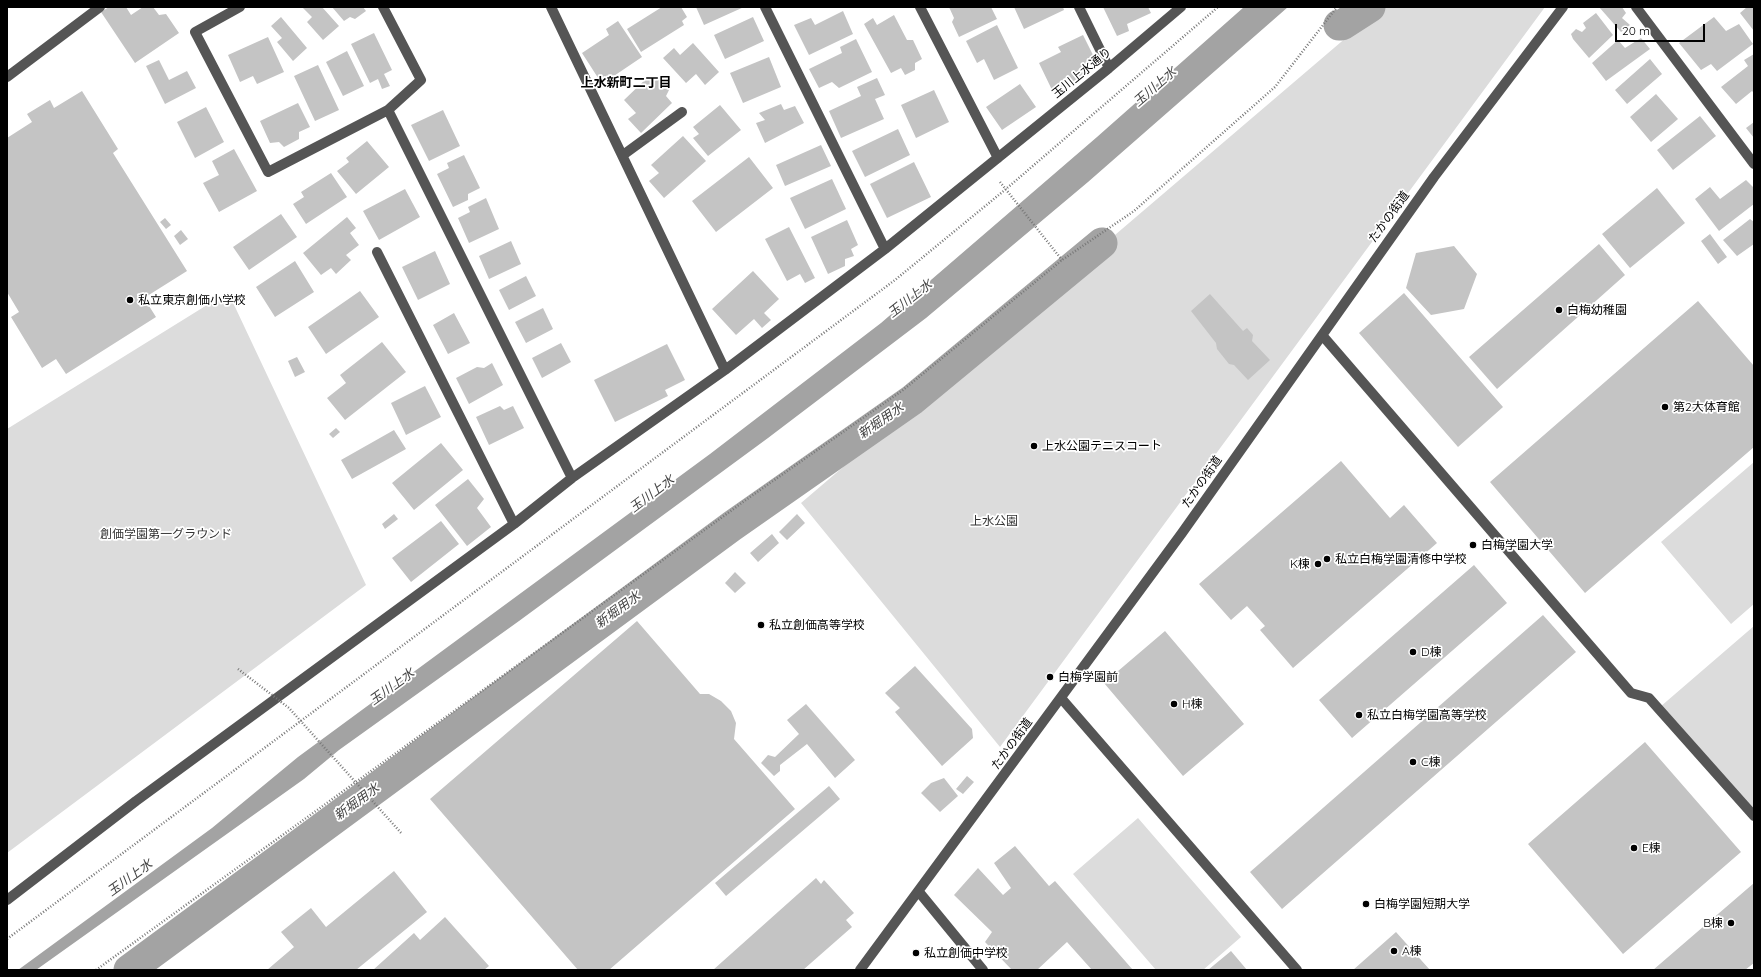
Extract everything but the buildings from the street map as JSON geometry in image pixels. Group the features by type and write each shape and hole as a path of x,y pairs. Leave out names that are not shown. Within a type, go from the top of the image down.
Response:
{"street":[{"path":"7,77 100,7"},
{"path":"240,7 195,32 268,172 388,110 421,80 383,7"},
{"path":"551,7 725,370"},
{"path":"765,7 885,249"},
{"path":"920,7 998,158"},
{"path":"1079,7 1109,68"},
{"name":"玉川上水通り","path":"7,900 136,801 514,524 572,478 725,370 885,249 1109,68 1181,7"},
{"name":"たかの街道","path":"860,970 919,892 1182,533 1434,177 1563,7"},
{"path":"1636,7 1754,164"},
{"path":"388,110 572,478"},
{"path":"623,155 682,112"},
{"path":"377,252 514,524"},
{"path":"1322,335 1630,693 1650,698 1754,816"},
{"path":"1061,698 1297,970"},
{"path":"919,892 983,970"}],"path":[{"path":"7,939 895,280 1006,189 1218,7"},
{"path":"96,970 750,497 903,390 1062,260 1134,211 1275,86 1337,7"},
{"path":"1008,191 1062,260"},
{"path":"238,669 289,708 402,834"}],"green space":[{"name":"上水公園","path":"1382,7 1545,7 1000,747 801,503"},
{"name":"創価学園第一グラウンド","path":"228,292 366,585 7,853 7,429"},
{"path":"1754,462 1754,604 1731,624 1661,542"},
{"path":"1754,626 1754,815 1660,707"},
{"path":"1138,818 1241,937 1203,970 1156,970 1073,874"}],"water":[{"name":"玉川上水","path":"1244,7 1288,7 1088,182 926,318 768,438 519,621 339,750 304,779 36,970 18,970 212,828 298,757 710,454 881,323 1097,137"}],"waterway":[{"name":"新堀用水","path":"1339,25 1342,25 1370,7"},
{"name":"新堀用水","path":"129,970 732,526 912,400 1102,243"}],"place":[{"name":"私立東京創価小学校","path":"130,300"},
{"name":"白梅幼稚園","path":"1559,310"},
{"name":"第2大体育館","path":"1665,407"},
{"name":"上水公園テニスコート","path":"1034,446"},
{"name":"白梅学園大学","path":"1473,545"},
{"name":"私立白梅学園清修中学校","path":"1327,559"},
{"name":"K棟","path":"1318,564"},
{"name":"私立創価高等学校","path":"761,625"},
{"name":"D棟","path":"1413,652"},
{"name":"白梅学園前","path":"1050,677"},
{"name":"H棟","path":"1174,704"},
{"name":"私立白梅学園高等学校","path":"1359,715"},
{"name":"C棟","path":"1413,762"},
{"name":"E棟","path":"1634,848"},
{"name":"白梅学園短期大学","path":"1366,904"},
{"name":"B棟","path":"1731,923"},
{"name":"A棟","path":"1394,951"},
{"name":"私立創価中学校","path":"916,953"}],"district":[{"name":"上水新町二丁目","path":"626,83"}]}
